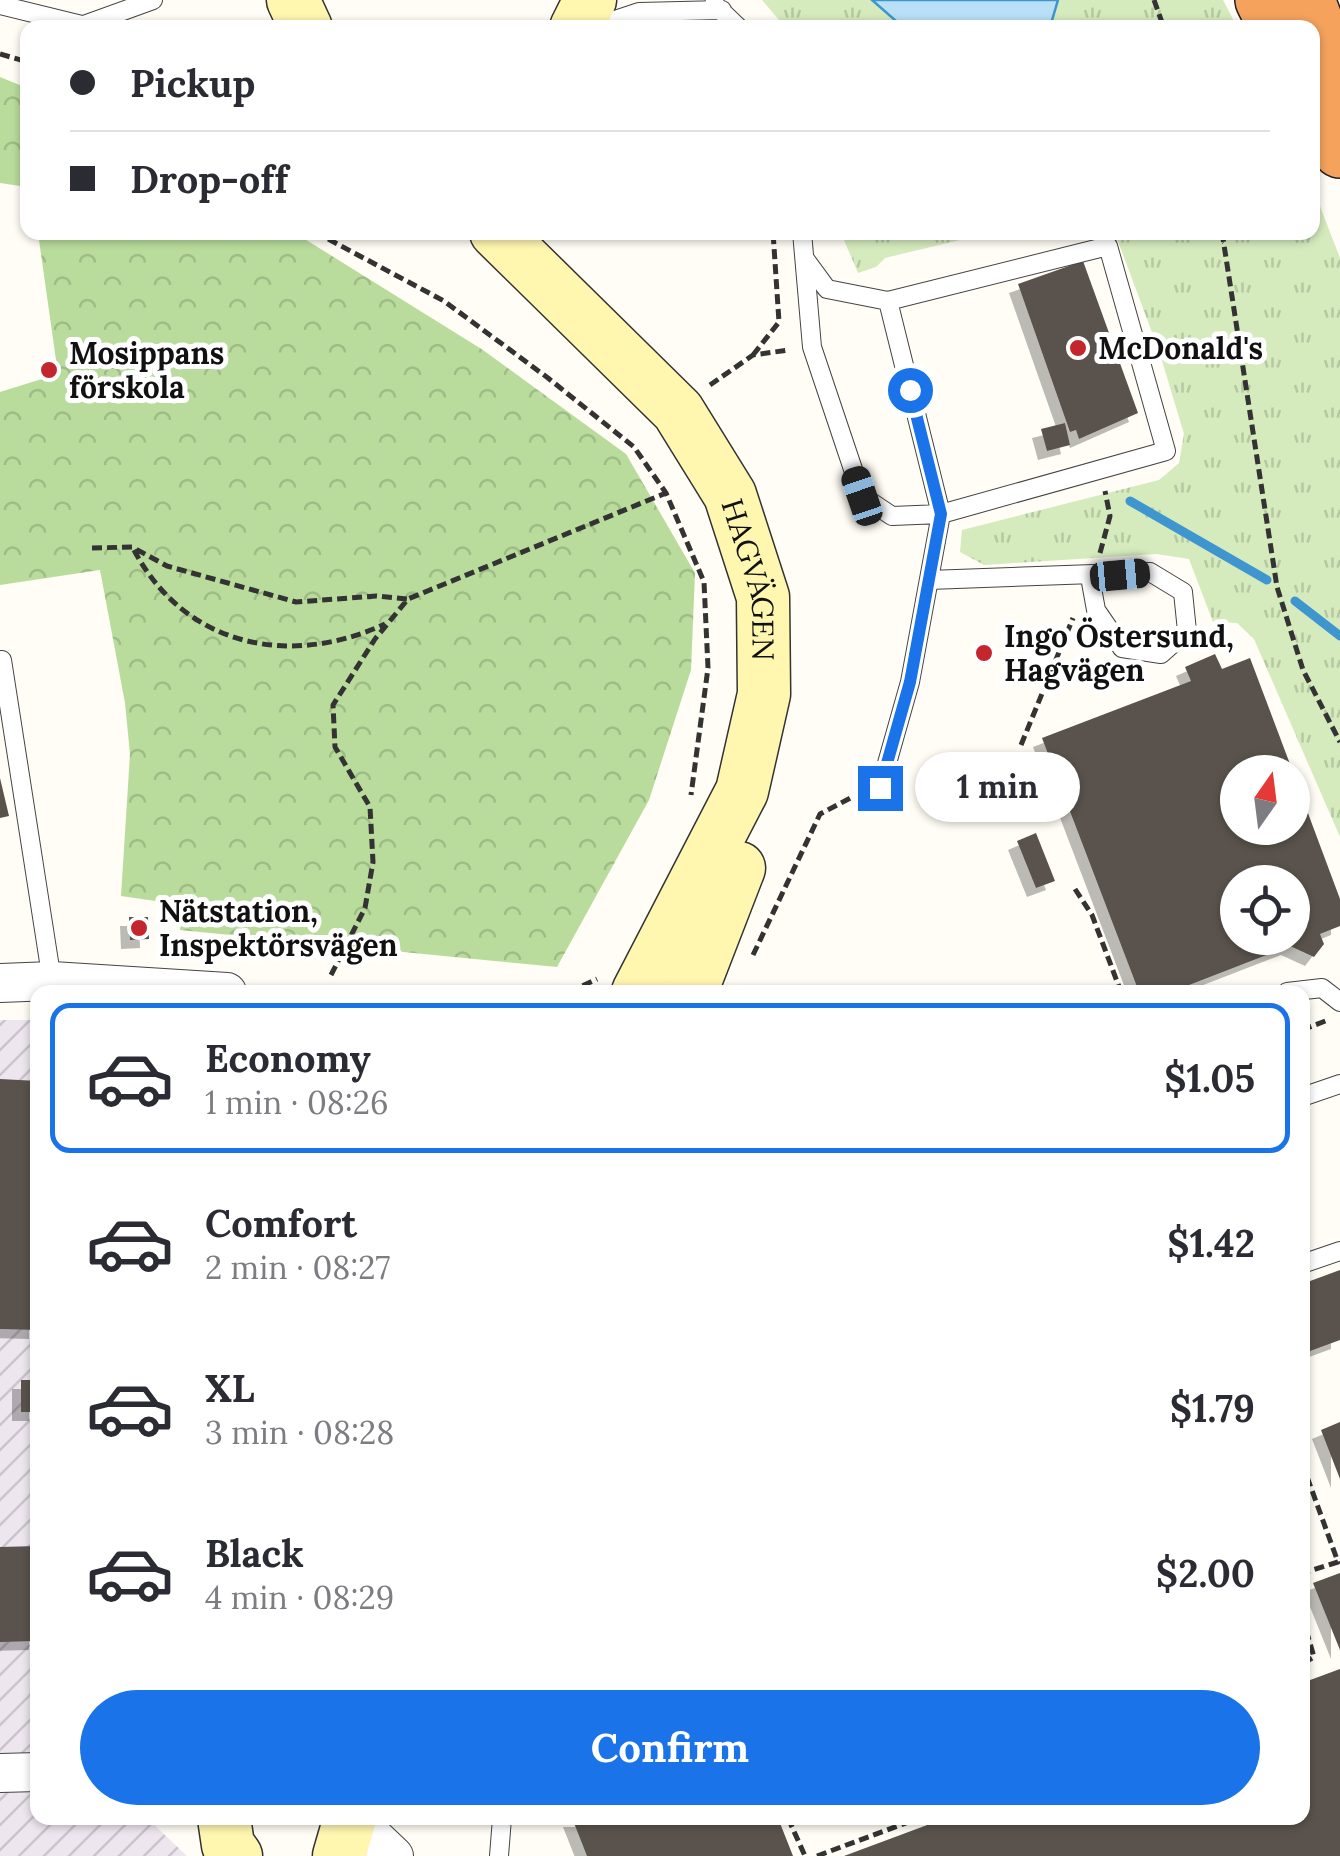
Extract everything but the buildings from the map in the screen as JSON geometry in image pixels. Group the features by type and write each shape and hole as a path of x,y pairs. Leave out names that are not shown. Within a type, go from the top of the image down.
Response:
{"highway":[{"path":"1336,0 1340,12"},
{"path":"1320,35 1340,88"},
{"path":"1320,111 1340,150"}],"street":[{"name":"HAGVÄGEN","path":"505,240 688,402 716,412 763,481 798,613 798,660 788,742 695,985"},
{"name":"HAGVÄGEN","path":"549,240 688,402 730,495 763,597 764,694 742,791 642,985"},
{"path":"0,983 115,985"},
{"path":"0,1773 30,1772"},
{"path":"340,1856 350,1825"},
{"path":"360,1825 394,1856"}],"lane":[{"path":"105,20 152,0"},
{"path":"0,5 61,20"},
{"path":"615,20 639,12 716,5"},
{"path":"803,240 804,258 812,348 862,496 892,516 941,514 1166,451 1108,246 888,301 852,297 827,289 804,258"},
{"path":"880,788 910,682 941,514 888,301"},
{"path":"929,580 1150,572 1182,592 1187,631 1161,654 1122,648 1096,610 1090,577"},
{"path":"2,660 52,981"},
{"path":"1310,989 1322,988 1340,1002"},
{"path":"1310,1094 1340,1084"},
{"path":"1310,1261 1340,1251"},
{"path":"499,1856 501,1825"}],"path":[{"path":"331,240 444,301 634,447 666,494 704,582 708,668 690,800"},
{"path":"634,447 753,355 779,322 774,240"},
{"path":"1222,240 1277,587 1304,670 1340,742"},
{"path":"753,355 812,348"},
{"path":"92,548 132,547 167,566 296,602 376,596 408,599 666,494"},
{"path":"132,547 151,582 182,611 216,630 260,644 315,648 346,642 390,622"},
{"path":"331,974 366,908 373,862 370,807 336,747 333,704 408,599"},
{"path":"752,957 820,814 848,797 880,788"},
{"path":"1076,888 1092,915 1118,985"},
{"path":"1310,1027 1340,1015"},
{"path":"1310,1485 1338,1562 1310,1571"},
{"path":"791,1825 804,1856"},
{"path":"817,1856 901,1825"}],"shaded area":[{"path":"0,1020 30,1020 30,1825 154,1825 187,1856 0,1856"}],"green space":[{"path":"762,0 872,0 896,20 779,20"},
{"path":"1058,0 1223,0 1233,20 1052,20"},
{"path":"0,77 20,85 20,186 0,183"},
{"path":"1320,206 1340,258 1340,837 1310,768 1310,755 1304,755 1254,639 1237,623 1213,622 1189,559 1156,554 984,565 960,552 962,530 1159,480 1179,463 1184,434 1160,354 1118,240 1320,240"},
{"path":"39,240 306,240 483,350 626,454 695,573 691,670 649,800 557,967 180,930 183,905 121,896 130,754 125,703 100,570 0,585 0,392 58,374"},
{"path":"844,240 960,240 885,258 876,267 858,273"}],"water":[{"path":"872,0 1058,0 1052,20 895,20"}],"waterway":[{"path":"1130,501 1267,580"},
{"path":"1295,601 1340,636"}],"place":[{"name":"McDonald's","path":"1078,348"},
{"name":"Mosippans förskola","path":"49,370"},
{"name":"Ingo Östersund, Hagvägen","path":"984,653"},
{"name":"Nätstation, Inspektörsvägen","path":"139,928"}],"route":[{"path":"880,788 910,682 941,514 910,390"}]}
